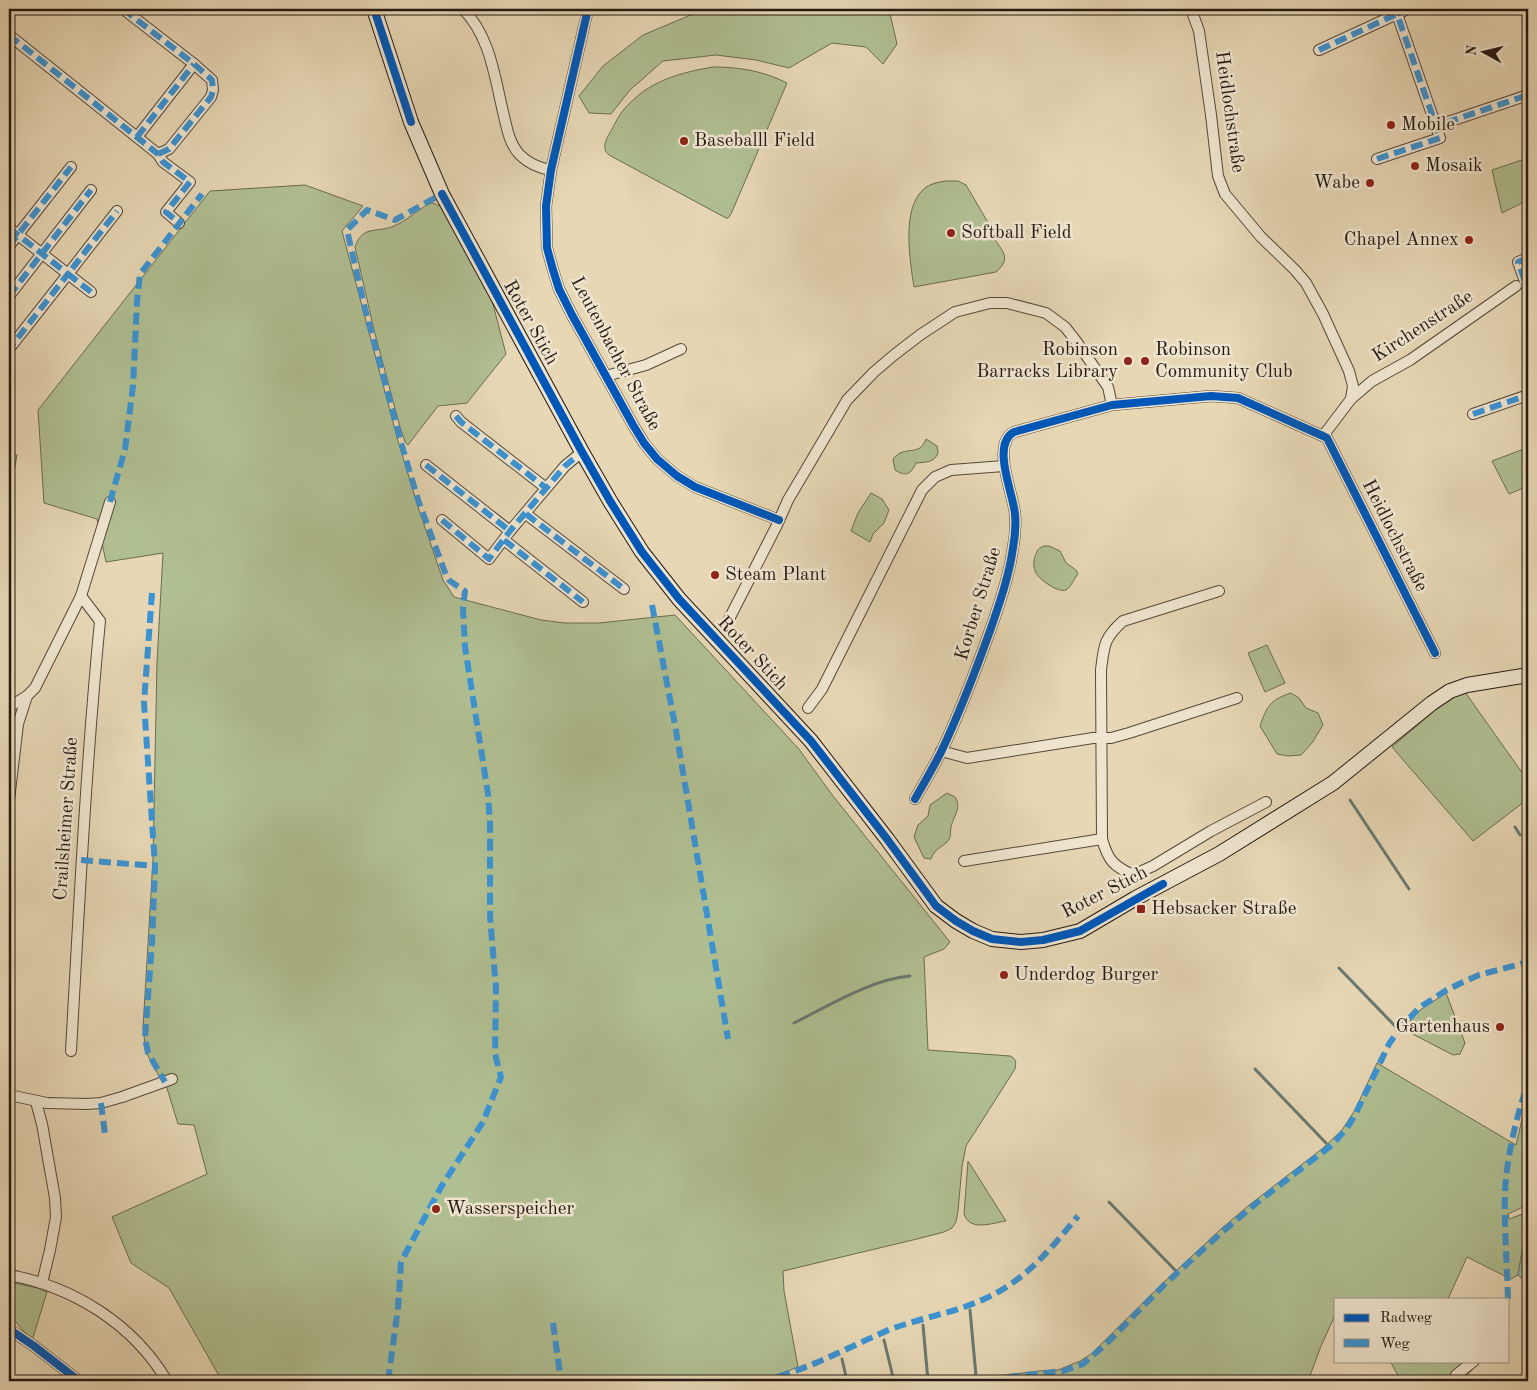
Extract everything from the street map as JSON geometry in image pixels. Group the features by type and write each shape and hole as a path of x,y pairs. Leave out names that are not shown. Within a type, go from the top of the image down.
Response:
{"street":[{"path":"123,9 212,80 213,90 211,97 169,149 158,154"},
{"name":"Roter Stich","path":"374,9 411,122 442,194 582,452 642,552 670,589 810,741 887,838 936,906 973,931 992,939 1021,942 1043,940 1080,931 1136,898 1219,854 1333,783 1432,703 1450,691 1468,685 1528,675"},
{"path":"463,9 474,22 488,51 507,128 515,148 520,155 531,163 551,170"},
{"name":"Leutenbacher Straße","path":"588,9 551,170 546,206 548,248 553,270 565,302 644,443 665,467 695,487 779,520"},
{"name":"Heidlochstraße","path":"1192,9 1199,31 1212,114 1218,176 1225,194 1261,237 1295,270 1309,289 1327,322 1349,371 1353,386 1350,398"},
{"path":"1319,50 1408,9"},
{"path":"1377,159 1440,138 1397,14"},
{"path":"9,35 158,154 163,162 190,182 166,212 179,224"},
{"path":"137,137 194,64"},
{"path":"1436,126 1528,95"},
{"path":"14,240 71,167"},
{"path":"9,296 91,190"},
{"path":"10,347 118,210"},
{"path":"9,228 14,240 42,254 91,292"},
{"path":"1528,258 1518,262 1528,290"},
{"name":"Kirchenstraße","path":"1350,398 1372,381 1410,360 1516,286"},
{"path":"726,625 788,500 847,400 874,372 894,355 920,335 956,312 990,304 1007,303 1046,313 1065,328 1076,341 1108,388 1112,405"},
{"path":"606,376 646,365 681,349"},
{"path":"1473,414 1528,395"},
{"name":"Korber Straße","path":"915,799 941,752 974,676 1010,571 1014,545 1015,513 1004,466 1004,447 1009,434 1112,405 1212,396 1238,398 1323,436"},
{"path":"1323,436 1350,398"},
{"path":"456,416 461,422 546,488"},
{"name":"Heidlochstraße","path":"1323,436 1327,438 1434,652"},
{"path":"442,520 490,559 510,531 546,488 565,466 582,452"},
{"path":"426,465 510,531"},
{"path":"808,708 822,689 922,490 935,477 952,470 1004,466"},
{"path":"9,708 36,688 81,596 110,502"},
{"path":"526,514 624,589"},
{"path":"504,540 583,602"},
{"path":"1219,591 1123,621 1111,631 1104,646 1101,670 1102,839 1111,862 1122,870 1133,874 1153,866 1211,831 1266,802"},
{"name":"Crailsheimer Straße","path":"72,1051 81,860 100,621 81,596"},
{"path":"9,800 18,724 27,696"},
{"path":"941,752 967,758 1081,740 1111,738 1237,698"},
{"path":"964,861 1102,839"},
{"path":"9,1095 36,1102 67,1104 102,1103 172,1079"},
{"path":"36,1102 42,1124 55,1198 56,1217 42,1283"},
{"path":"9,1275 42,1283 74,1296 119,1324 133,1337 160,1369 167,1381"},
{"path":"9,1329 34,1346 75,1380"},
{"path":"1454,1381 1456,1376 1473,1362"}],"green space":[{"path":"705,9 889,9 897,44 883,64 866,47 832,43 789,68 756,60 716,55 663,61 630,90 611,114 589,113 579,96 603,66 643,35"},
{"name":"Baseballl Field","path":"713,67 751,70 787,83 728,218 609,155 605,150 607,137 619,116 627,106 648,88 668,78"},
{"path":"1528,158 1528,200 1502,213 1492,170"},
{"name":"Softball Field","path":"958,181 966,185 993,231 996,242 1004,255 1004,260 1002,266 996,272 914,287 909,250 912,209 917,198 926,187 934,183"},
{"path":"305,185 363,206 342,231 398,441 419,510 443,580 454,597 541,620 565,623 599,623 675,615 798,748 833,796 950,942 944,949 924,957 928,1050 1010,1056 1015,1060 1015,1069 966,1146 958,1211 956,1222 952,1228 917,1239 783,1271 784,1291 798,1367 774,1376 745,1381 222,1381 169,1288 131,1263 112,1217 207,1174 194,1125 178,1124 166,1085 160,1078 146,1052 143,1028 153,859 157,662 163,553 106,562 97,519 44,503 38,410 210,191"},
{"path":"431,203 443,208 490,293 506,354 467,403 438,406 408,445 405,442 400,427 374,330 355,247 359,238 365,233 399,224"},
{"path":"926,439 937,446 938,453 934,459 916,463 910,472 905,474 895,470 893,459 902,452 920,448"},
{"path":"1524,449 1528,457 1528,486 1509,494 1492,461"},
{"path":"9,454 17,455 9,501"},
{"path":"871,493 882,499 889,510 884,523 873,534 870,542 851,531 858,513"},
{"path":"1044,546 1060,551 1066,563 1076,570 1078,574 1066,590 1058,590 1041,579 1036,573 1034,559 1038,550"},
{"path":"1267,645 1285,683 1265,692 1248,653"},
{"path":"1465,692 1528,781 1528,799 1473,841 1392,747 1448,699"},
{"path":"1291,693 1299,698 1306,708 1318,713 1323,725 1312,743 1301,755 1288,756 1277,754 1260,726 1270,705 1278,698"},
{"path":"947,793 955,797 958,805 951,827 950,838 936,851 931,859 924,858 914,837 918,825 928,816 930,805"},
{"path":"1446,993 1465,1043 1460,1054 1453,1055 1403,1029 1420,1010"},
{"path":"1377,1063 1516,1145 1528,1094 1528,1207 1523,1207 1508,1214 1509,1219 1528,1212 1518,1275 1511,1279 1467,1257 1448,1298 1334,1298 1334,1317 1308,1381 956,1381 1058,1370 1091,1354 1221,1229 1323,1148 1342,1130 1355,1110"},
{"path":"968,1161 1006,1221 976,1225 967,1220 964,1214"},
{"path":"9,1282 38,1288 47,1292 32,1341 9,1314"},
{"path":"1391,1362 1480,1362 1461,1381 1401,1381"}],"water":[{"path":"1528,1220 1528,1285 1518,1275"}],"waterway":[{"path":"1350,800 1409,889"},
{"path":"1515,827 1520,835"},
{"path":"1339,968 1396,1027"},
{"path":"794,1023 866,988 881,982 910,976"},
{"path":"1255,1069 1326,1143"},
{"path":"1109,1202 1175,1270"},
{"path":"970,1310 976,1376"},
{"path":"923,1325 928,1381"},
{"path":"884,1340 894,1381"},
{"path":"842,1359 847,1381"}],"marked path":[{"path":"123,9 212,80 213,90 211,97 169,149 158,154"},
{"path":"1408,9 1397,14 1436,126"},
{"path":"1319,50 1397,14"},
{"path":"9,35 158,154 163,162 190,182 166,212 179,223"},
{"path":"137,137 194,64"},
{"path":"1377,159 1440,138 1436,126 1528,95"},
{"path":"9,246 71,167"},
{"path":"9,296 91,190"},
{"path":"110,502 125,449 133,386 140,274 202,194"},
{"path":"388,1381 398,1308 401,1262 441,1187 483,1122 501,1077 495,1054 496,988 490,916 490,823 488,794 465,647 463,608 465,591 450,581 446,575 418,500 365,309 347,230 367,210 395,220 442,194"},
{"path":"91,292 68,274 117,211"},
{"path":"9,228 68,274 9,349"},
{"path":"1528,258 1518,262 1528,290"},
{"path":"1473,414 1528,395"},
{"path":"456,416 461,422 546,488"},
{"path":"442,520 489,559 565,466 582,452"},
{"path":"426,465 510,531"},
{"path":"526,514 624,589"},
{"path":"504,540 583,602"},
{"path":"152,593 144,703 155,866 145,1038 148,1053 165,1082"},
{"path":"652,605 675,725 728,1039"},
{"path":"81,860 155,866"},
{"path":"972,1381 1063,1371 1083,1364 1106,1344 1164,1285 1221,1233 1332,1145 1347,1128 1355,1115 1389,1044 1400,1028 1419,1008 1445,991 1479,975 1528,962"},
{"path":"1508,1298 1505,1218 1506,1178 1513,1137 1528,1083"},
{"path":"101,1103 105,1134"},
{"path":"761,1381 811,1365 891,1329 960,1308 997,1293 1035,1264 1078,1216"},
{"path":"553,1323 561,1381"}],"cycle path":[{"path":"374,9 411,122"},
{"path":"588,9 551,170 546,206 547,248 559,289 633,425 657,459 677,476 695,487 779,520"},
{"path":"442,194 582,452 642,552 679,599 811,741 936,906 956,921 992,939 1021,942 1043,940 1080,931 1163,884"},
{"path":"915,799 941,752 974,675 1007,579 1014,544 1015,514 1005,470 1004,447 1007,438 1014,432 1112,405 1211,396 1238,398 1327,438 1435,653"},
{"path":"9,1329 79,1381"}],"place":[{"name":"Mobile","path":"1391,125"},
{"name":"Baseballl Field","path":"684,141"},
{"name":"Mosaik","path":"1415,166"},
{"name":"Wabe","path":"1370,183"},
{"name":"Softball Field","path":"951,233"},
{"name":"Chapel Annex","path":"1469,240"},
{"name":"Robinson Barracks Library","path":"1128,361"},
{"name":"Robinson Community Club","path":"1145,361"},
{"name":"Steam Plant","path":"715,575"},
{"name":"Hebsacker Straße","path":"1141,909"},
{"name":"Underdog Burger","path":"1004,975"},
{"name":"Gartenhaus","path":"1500,1027"},
{"name":"Wasserspeicher","path":"436,1209"}]}
